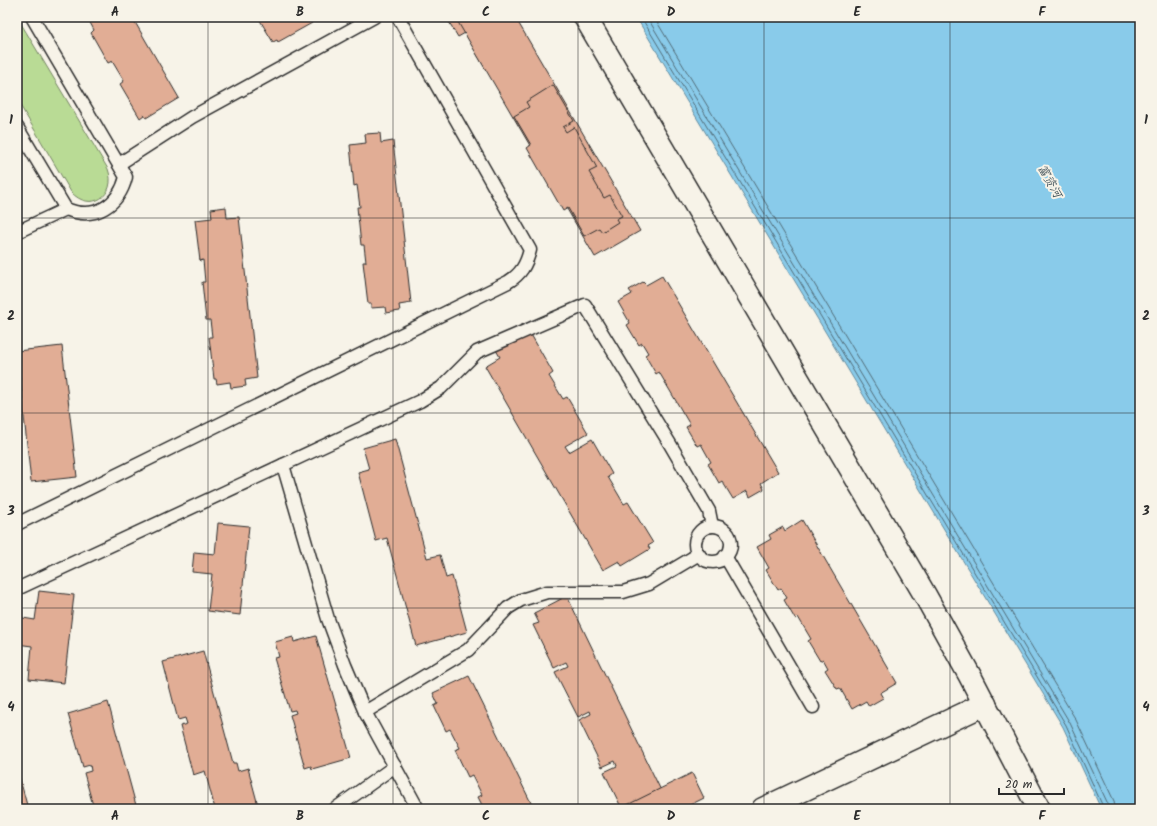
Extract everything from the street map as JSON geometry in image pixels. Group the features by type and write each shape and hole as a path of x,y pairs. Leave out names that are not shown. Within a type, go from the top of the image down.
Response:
{"street":[{"path":"585,17 925,595 985,704 1039,809"},
{"path":"762,809 985,704"}],"lane":[{"path":"17,127 66,209 74,213 84,214 99,211 111,203 121,191 126,177 32,17"},
{"path":"119,164 192,117 374,17"},
{"path":"17,524 508,282 523,269 530,250 398,17"},
{"path":"17,232 66,209"},
{"path":"17,589 420,401 441,388 477,352 585,305 705,504 709,511 712,526"},
{"path":"283,465 328,619 344,665 365,712 418,809"},
{"path":"712,526 719,527 725,530 729,535 730,548 725,556 718,561 704,559 699,554 696,547 696,540 699,533 704,528 712,526"},
{"path":"365,712 468,650 508,608 521,600 547,592 624,592 649,584 699,554"},
{"path":"725,556 813,707"},
{"path":"334,809 395,766"}],"green space":[{"path":"17,17 108,169 110,179 106,194 94,201 86,201 78,198 71,192 17,100"}],"water":[{"name":"富资河","path":"636,17 1140,17 1140,809 1101,809 1063,727"}],"building":[{"path":"87,17 132,17 179,98 146,118 144,115 140,118 120,84 124,81 112,61 108,63 91,33 94,30"},
{"path":"258,17 308,17 312,23 278,42 277,40 273,42"},
{"path":"446,17 492,17 497,26 504,22 517,45 511,49 514,53 486,70 465,33 458,37"},
{"path":"455,17 515,17 640,231 595,257"},
{"path":"553,85 574,121 563,127 566,132 574,127 597,168 589,172 604,198 610,195 622,216 616,219 618,222 602,232 599,228 584,236 568,208 563,211 527,148 531,145 514,116 529,107 526,102"},
{"path":"380,133 381,143 393,141 411,303 399,305 400,311 386,313 385,307 371,308 371,304 368,304 363,262 366,262 364,245 361,245 357,207 360,207 357,185 354,186 350,145 366,143 365,134"},
{"path":"226,207 227,218 239,217 257,378 245,380 246,386 231,388 230,382 217,384 216,379 214,379 209,337 212,337 210,320 206,320 202,282 205,282 203,260 200,261 195,220 212,218 211,209"},
{"path":"662,276 778,472 761,483 764,489 750,497 747,491 733,499 722,481 719,483 708,464 711,462 701,444 697,446 686,427 690,425 659,372 656,374 645,355 648,353 642,343 639,345 627,325 630,323 618,302 632,294 629,290 643,282 646,285"},
{"path":"529,331 553,373 549,376 563,399 567,397 588,433 565,446 569,452 592,439 612,474 608,477 624,504 628,502 653,543 648,546 650,549 622,566 619,561 603,570 485,366 500,357 496,350"},
{"path":"62,346 77,477 31,482 17,351"},
{"path":"395,439 427,558 440,555 446,578 452,576 467,632 416,646 387,538 376,541 358,472 369,469 363,448"},
{"path":"802,520 897,683 880,693 883,698 869,706 866,701 852,709 840,688 837,689 825,670 828,668 823,659 820,661 808,641 811,639 798,617 795,619 784,600 787,598 781,588 778,590 766,570 769,568 757,547 771,539 769,535 783,527 785,531"},
{"path":"218,523 249,526 240,615 208,611 212,574 192,572 194,552 215,554"},
{"path":"39,591 74,595 64,683 29,679 32,646 17,644 17,617 35,620"},
{"path":"567,596 668,805 660,809 622,809 604,772 617,766 615,761 602,767 579,720 591,714 590,711 578,717 555,672 568,666 566,662 554,668 533,625 539,623 534,613"},
{"path":"316,636 351,758 312,769 311,766 305,768 290,715 296,713 295,710 290,711 274,658 279,657 275,642 293,637 294,642"},
{"path":"203,651 233,763 236,763 238,771 248,768 259,809 215,809 205,771 193,775 180,726 187,724 185,718 178,720 163,662"},
{"path":"469,676 534,809 484,809 478,797 482,795 472,775 468,777 455,750 460,748 450,729 446,731 434,706 438,704 433,693"},
{"path":"108,702 137,809 94,809 84,773 91,771 90,765 83,767 68,714"},
{"path":"17,768 28,809 17,809"},
{"path":"692,773 704,798 682,809 619,809"}]}
